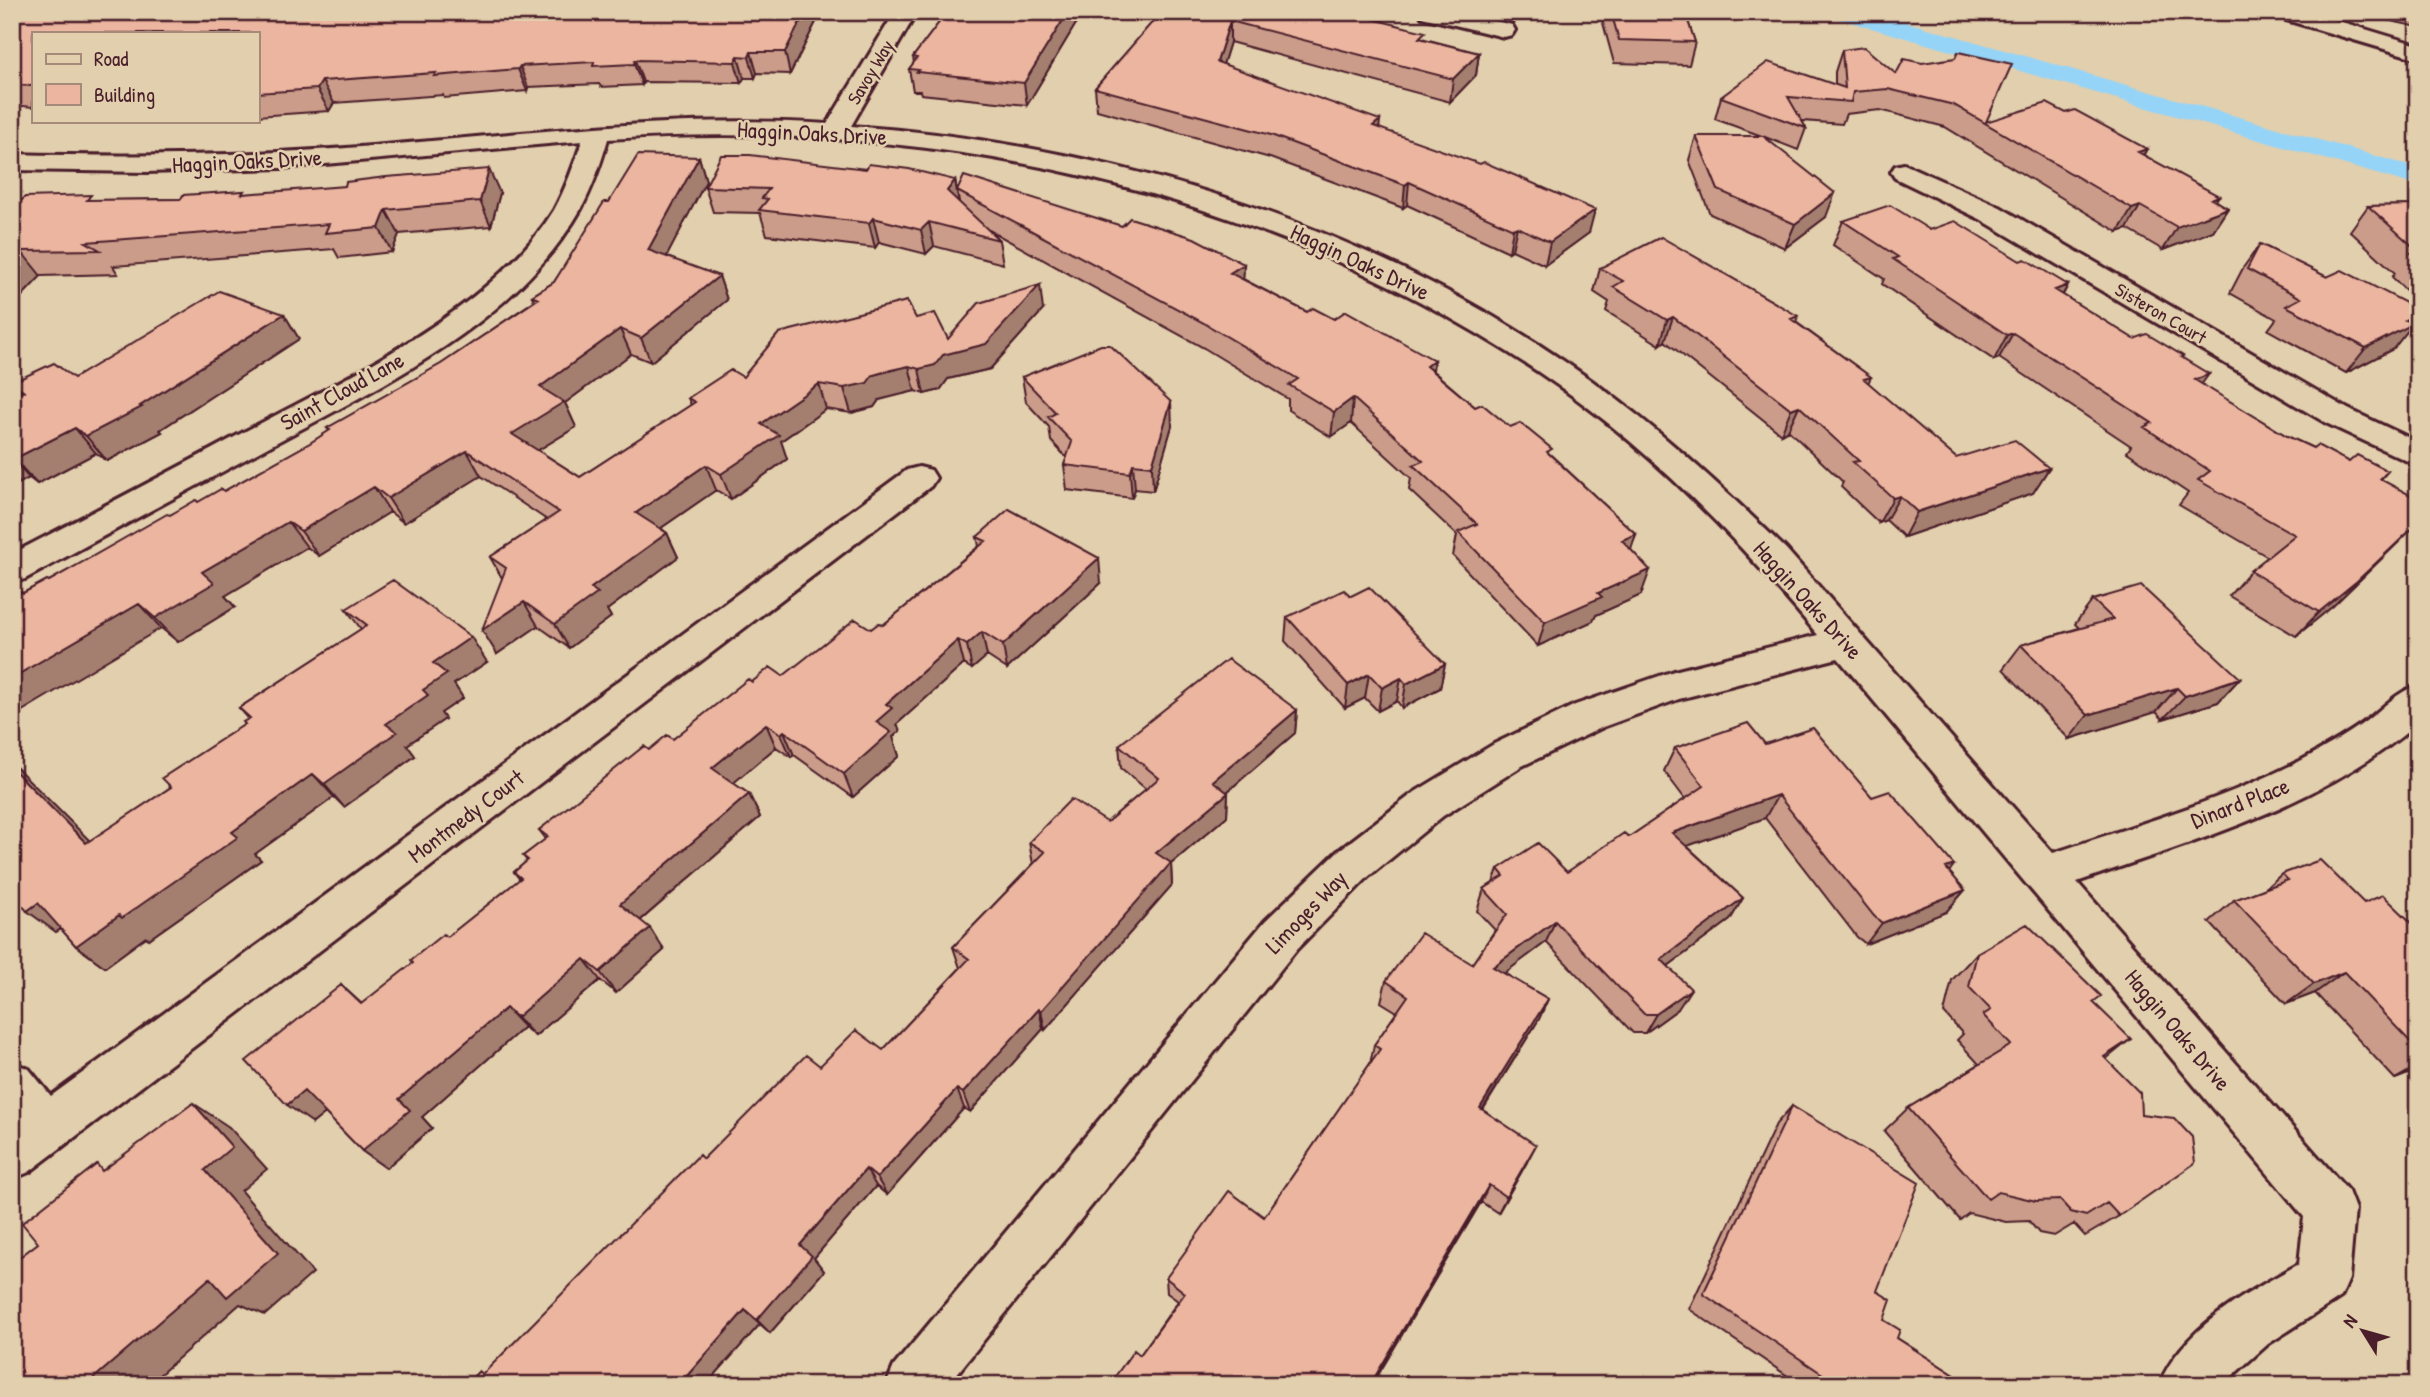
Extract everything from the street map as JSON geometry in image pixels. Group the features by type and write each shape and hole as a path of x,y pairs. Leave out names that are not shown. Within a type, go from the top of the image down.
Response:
{"street":[{"name":"Savoy Way","path":"835,132 906,12"},
{"path":"1430,12 1504,30"},
{"path":"2284,12 2418,52"},
{"name":"Haggin Oaks Drive","path":"12,162 125,165 281,160 598,132 740,128 835,132 982,147 1139,180 1264,219 1415,286 1475,319 1552,367 1627,422 1700,485 1774,558 2330,1209 2323,1279 2273,1306 2202,1364 2186,1385"},
{"name":"Saint Cloud Lane","path":"12,570 356,386 424,345 467,314 527,260 561,218 579,186 598,132"},
{"name":"Sisteron Court","path":"1904,172 1990,213 2337,416 2418,454"},
{"name":"Montmedy Court","path":"30,1142 919,478"},
{"name":"Limoges Way","path":"913,1385 1281,935 1353,864 1429,804 1508,755 1589,716 1674,685 1846,642"},
{"name":"Dinard Place","path":"2046,874 2253,801 2328,766 2390,727 2418,700"},
{"path":"12,1084 30,1142"}],"building":[{"path":"12,12 805,12 785,52 751,52 749,57 738,56 735,62 635,60 634,64 593,66 594,62 520,66 518,69 434,76 436,73 322,81 317,89 259,93 259,32 32,32 32,86 12,85"},
{"path":"947,12 1068,12 1024,83 909,69 917,58 913,57"},
{"path":"1161,12 1378,12 1372,19 1425,32 1419,38 1479,53 1453,79 1230,21 1217,62 1380,120 1373,126 1480,164 1484,162 1595,210 1550,242 1517,227 1513,229 1409,182 1405,185 1271,135 1095,88"},
{"path":"1611,12 1685,12 1695,42 1619,40"},
{"path":"1864,47 1896,74 1904,59 1922,63 1955,58 1958,52 2012,64 1986,122 2047,103 2066,113 2075,110 2147,149 2138,152 2219,196 2211,199 2228,208 2177,227 2140,206 2132,209 1954,105 1888,89 1853,92 1851,102 1788,97 1806,128 1721,97 1768,62 1845,88 1842,50"},
{"path":"1696,136 1763,136 1835,193 1795,224 1718,190"},
{"path":"638,155 699,157 648,250 719,276 641,338 620,329 540,387 564,402 512,434 580,477 695,402 688,398 731,370 743,377 779,333 907,301 916,318 935,313 948,339 979,303 1040,285 986,344 943,355 935,365 919,369 909,366 873,375 867,383 844,388 819,384 761,424 779,435 721,474 706,465 636,513 667,533 591,588 598,593 555,624 524,602 482,630 506,568 490,557 559,512 467,451 388,498 374,487 301,531 288,522 202,572 214,583 155,618 139,604 12,678 12,597 49,581 167,514 170,515 221,489 224,491 310,443 330,430 327,428 441,364 538,299 532,296 554,282 604,202 609,202"},
{"path":"721,155 750,155 866,169 869,164 909,169 955,180 947,191 999,240 929,222 921,230 873,218 869,223 759,210 768,199 762,198 769,189 705,187"},
{"path":"489,169 480,201 386,210 379,228 325,233 329,224 86,242 100,250 21,251 12,261 12,201 21,201 25,197 91,195 87,200 181,199 183,195 244,191 242,194 345,186 346,182 386,177"},
{"path":"964,176 1122,226 1130,218 1194,238 1244,264 1230,273 1307,312 1313,308 1334,319 1346,311 1434,360 1426,366 1475,407 1482,404 1510,427 1520,423 1552,449 1547,452 1636,534 1622,540 1650,570 1598,593 1602,597 1545,622 1458,532 1477,524 1413,465 1423,461 1353,398 1334,412 1289,385 1298,379 1204,323 957,191"},
{"path":"1890,205 1930,230 1955,221 2020,261 2025,259 2068,285 2055,290 2134,339 2147,334 2183,356 2181,357 2209,374 2195,380 2287,436 2313,448 2317,445 2349,462 2357,455 2388,471 2380,479 2414,497 2418,502 2418,523 2357,581 2319,612 2250,571 2295,535 2198,480 2210,471 2144,427 2152,423 2013,333 2007,335 1893,259 1898,257 1843,221"},
{"path":"2418,205 2418,251 2368,206"},
{"path":"1661,237 1798,316 1791,319 1871,377 1864,379 1956,458 2015,440 2049,468 1917,512 1900,496 1893,498 1853,462 1859,461 1799,406 1791,409 1673,317 1667,320 1613,287 1623,281 1600,268"},
{"path":"2260,244 2327,277 2342,270 2418,309 2418,313 2405,320 2413,324 2366,348 2286,306 2301,298 2247,269"},
{"path":"219,291 284,314 140,406 142,407 86,436 75,428 12,458 12,397 24,391 13,382 54,363 74,378"},
{"path":"1101,345 1110,345 1171,402 1152,466 1133,464 1130,473 1064,465 1072,442 1048,417 1056,413 1022,377"},
{"path":"1009,509 1099,558 1003,645 982,632 967,645 958,640 886,704 892,708 876,722 891,732 844,774 784,731 781,734 766,724 712,768 749,794 620,904 650,928 600,972 584,959 517,1017 506,1008 399,1099 410,1110 362,1151 304,1091 287,1105 246,1061 341,985 361,1004 413,963 411,960 443,934 447,937 521,878 514,872 528,860 523,856 548,837 539,830 644,746 649,750 667,735 673,739 748,679 752,682 770,667 783,676 855,619 871,629 879,623 883,625 986,541 977,537"},
{"path":"393,580 471,637 433,663 447,674 423,690 428,695 386,724 397,732 324,784 313,774 232,832 238,837 122,918 119,915 76,946 38,903 27,911 12,894 12,882 19,877 12,870 12,768 86,843 171,787 162,778 245,724 243,722 250,718 239,708 367,625 346,609"},
{"path":"2141,586 2240,678 2185,696 2177,688 2088,715 2021,645 2113,619 2093,600"},
{"path":"1369,587 1445,664 1406,684 1401,678 1382,688 1369,674 1348,685 1287,617 1344,590 1351,596"},
{"path":"1228,659 1297,710 1213,781 1228,793 1156,853 1171,863 1041,1011 1039,1009 963,1093 957,1089 877,1178 866,1169 800,1245 812,1256 757,1320 745,1310 685,1378 691,1385 465,1385 479,1371 482,1375 699,1155 703,1159 806,1055 820,1066 856,1030 883,1050 969,959 953,947 1045,852 1029,842 1071,799 1107,822 1159,778 1119,745"},
{"path":"1748,723 1765,744 1813,728 1872,797 1890,791 1954,865 1946,868 1965,890 1882,923 1778,795 1672,833 1743,898 1661,959 1691,989 1656,1014 1644,1014 1555,921 1493,967 1548,999 1480,1108 1536,1145 1506,1197 1489,1185 1370,1385 1109,1385 1134,1350 1140,1355 1185,1293 1166,1278 1229,1191 1264,1217 1380,1049 1374,1045 1408,996 1386,981 1421,933 1472,964 1507,914 1484,889 1504,876 1498,869 1538,843 1567,872 1624,833 1629,837 1704,786 1675,748"},
{"path":"2320,860 2364,903 2383,895 2418,929 2418,1050 2344,972 2314,984 2234,900 2288,880 2282,874"},
{"path":"2027,924 2101,996 2093,1002 2131,1039 2104,1057 2140,1093 2141,1114 2174,1118 2192,1137 2195,1163 2119,1216 2107,1203 2086,1216 2071,1212 2060,1200 2036,1201 1998,1192 1988,1199 1908,1108 2011,1045 1983,1015 1991,1010 1969,987 1977,953"},
{"path":"193,1103 232,1147 205,1170 278,1253 227,1297 210,1278 93,1379 97,1385 12,1385 12,1263 38,1243 22,1223 97,1164 102,1171"},
{"path":"1792,1106 1919,1183 1877,1291 1891,1300 1884,1320 1900,1330 1897,1338 1970,1385 1839,1385 1703,1294"}],"waterway":[{"path":"1842,12 2418,177"}]}
